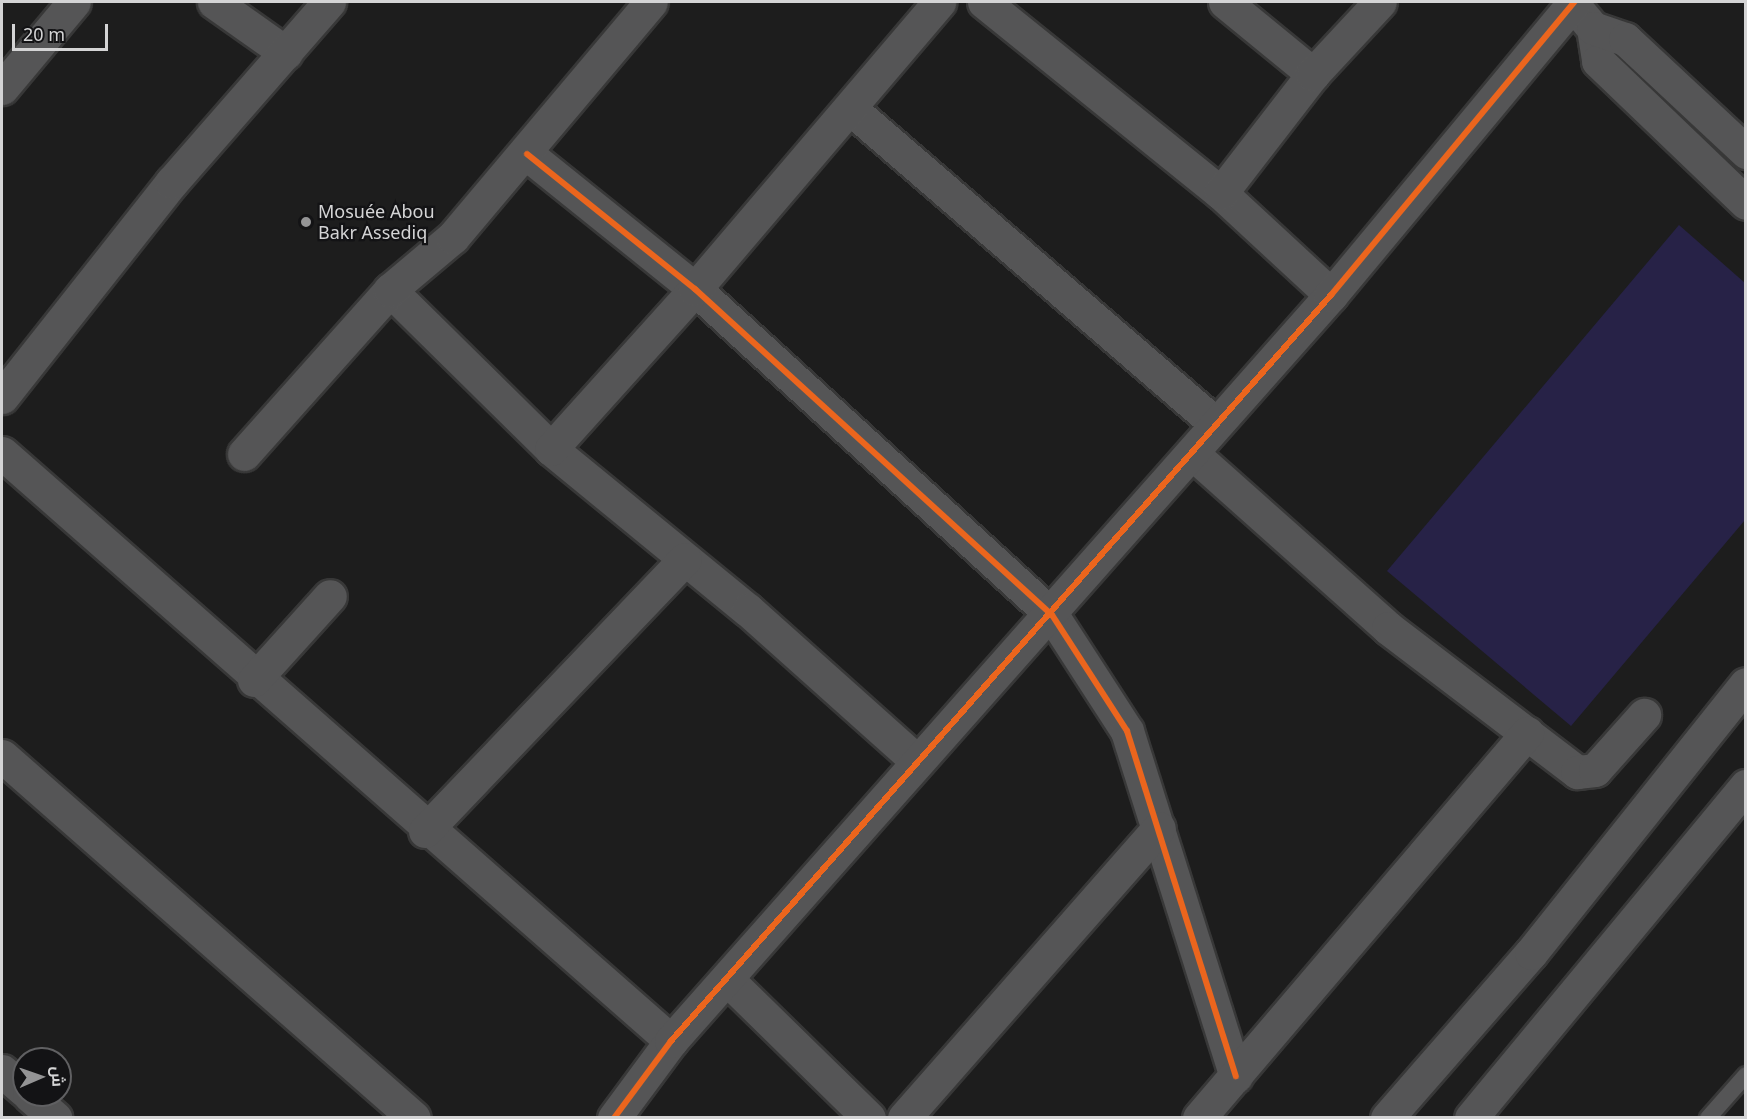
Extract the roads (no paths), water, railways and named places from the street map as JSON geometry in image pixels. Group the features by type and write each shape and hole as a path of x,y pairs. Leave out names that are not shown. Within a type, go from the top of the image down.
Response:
{"street":[{"path":"2,88 74,2"},
{"path":"214,2 286,53"},
{"path":"2,397 89,282 329,2"},
{"path":"244,454 390,290 453,237 527,154 651,2"},
{"path":"551,449 695,290 851,109 939,2"},
{"path":"984,2 1221,193 1332,295"},
{"path":"1225,2 1313,74"},
{"path":"1221,193 1313,74 1380,2"},
{"path":"1578,9 1625,39 1746,152"},
{"path":"1578,9 1598,61 1746,203"},
{"path":"614,1118 671,1041 729,981 916,760 1052,615 1193,454 1215,423 1332,295 1578,9"},
{"path":"851,109 1215,423"},
{"path":"527,154 695,290 1052,615 1127,731 1236,1076"},
{"path":"390,290 551,449 685,559 916,760"},
{"path":"2,453 425,831 671,1041"},
{"path":"1193,454 1388,628 1577,772 1590,773 1644,715"},
{"path":"425,831 685,559"},
{"path":"254,680 330,596"},
{"path":"1387,1118 1531,953 1746,684"},
{"path":"1199,1118 1527,732"},
{"path":"2,756 414,1118"},
{"path":"1471,1118 1746,786"},
{"path":"904,1118 1159,828"},
{"path":"729,981 869,1118"},
{"path":"43,1107 55,1118"}],"lane":[{"path":"1708,1118 1746,1075"}],"place":[{"name":"Mosuée Abou Bakr Assediq","path":"306,222"}]}
